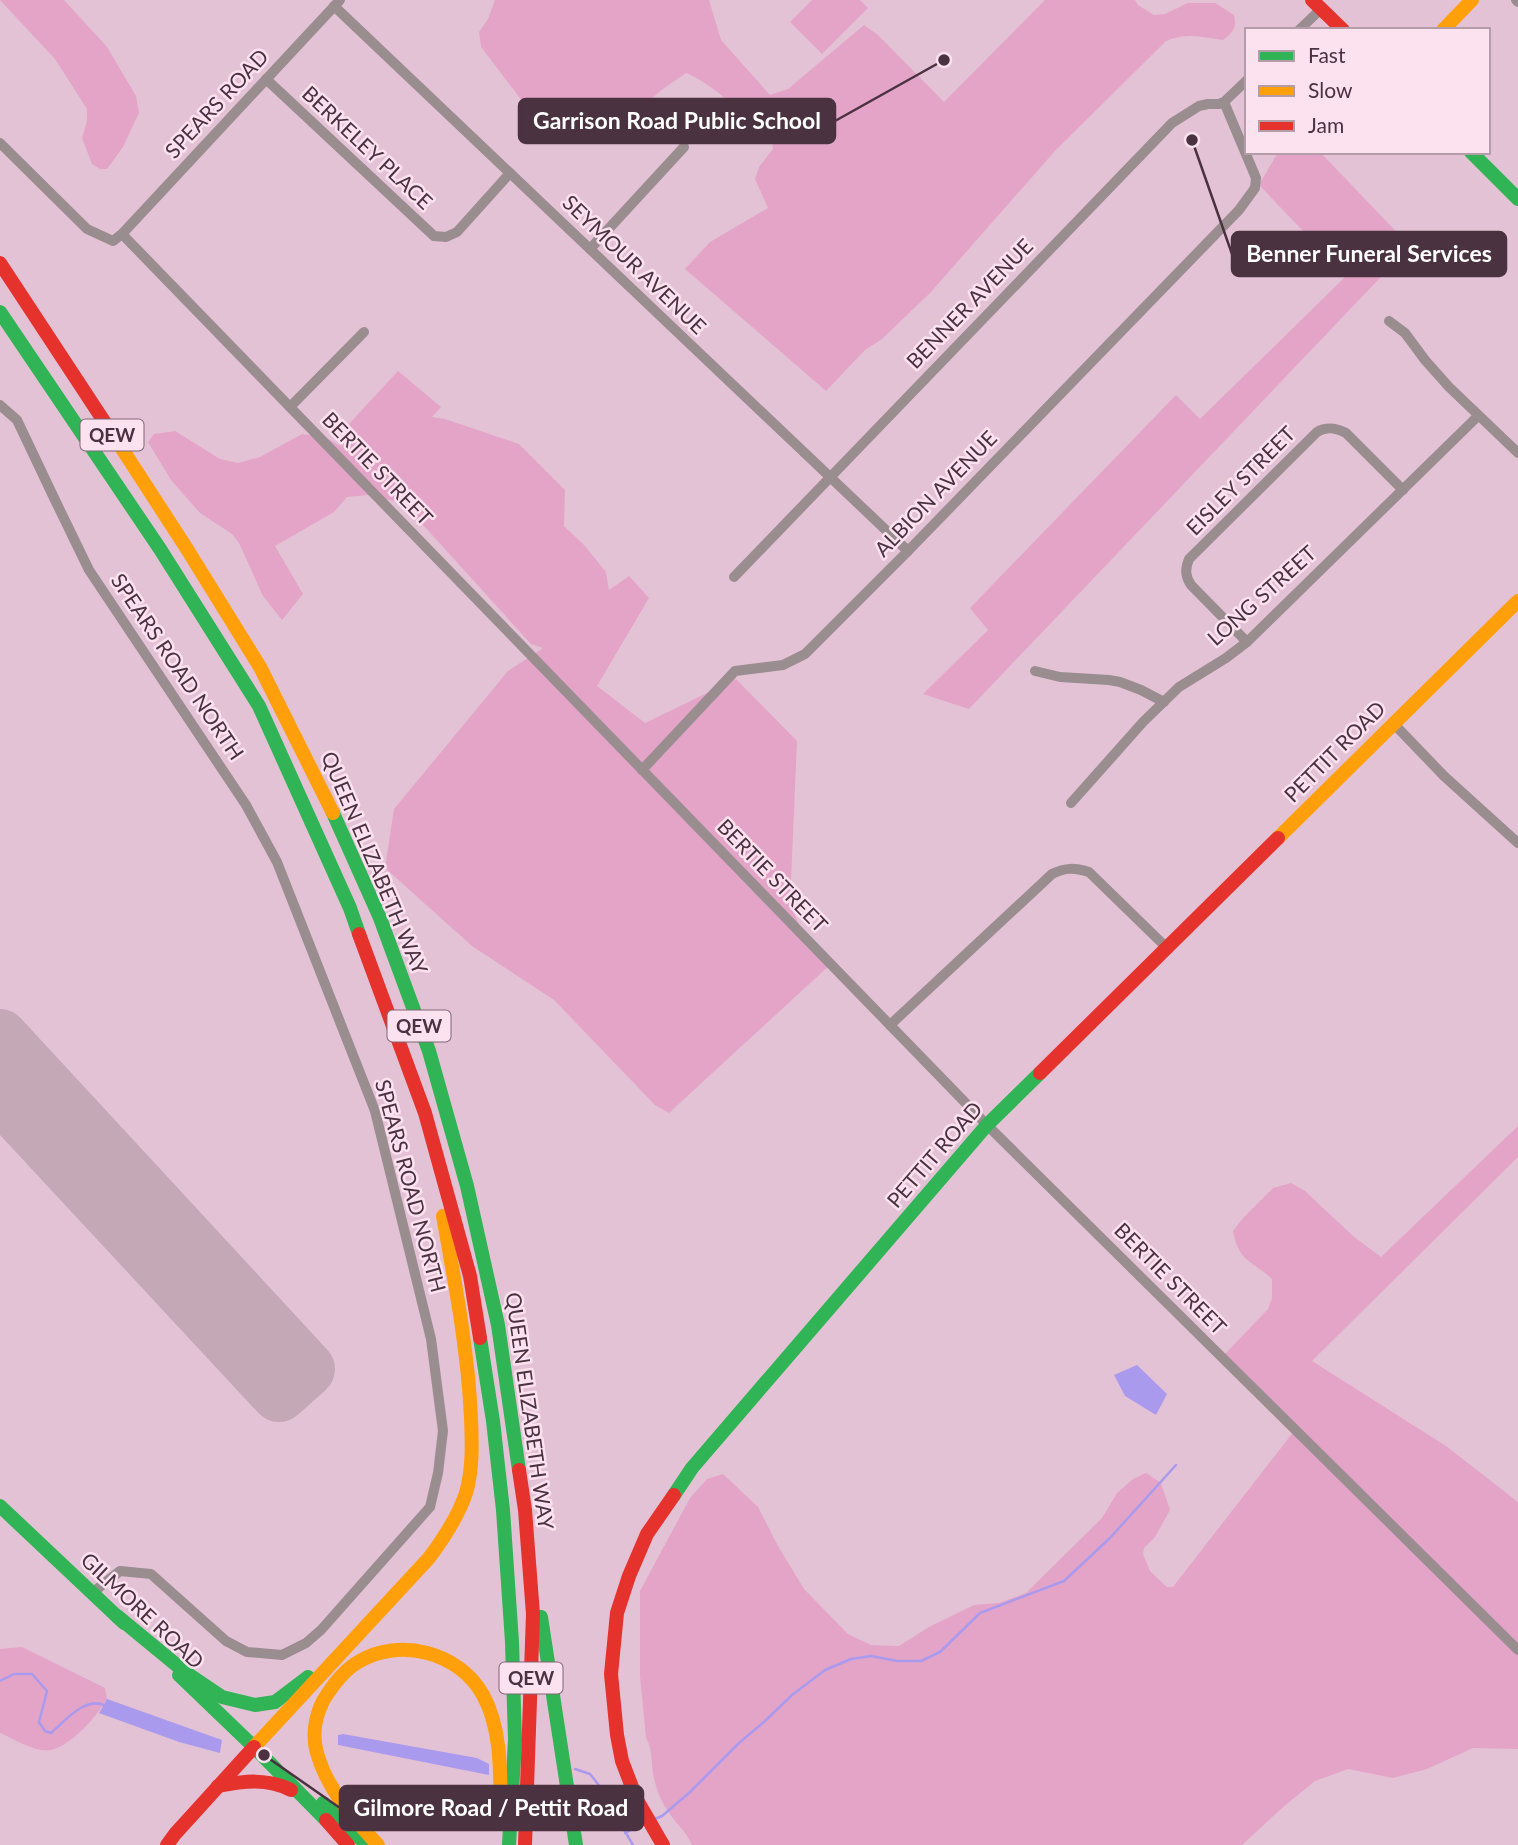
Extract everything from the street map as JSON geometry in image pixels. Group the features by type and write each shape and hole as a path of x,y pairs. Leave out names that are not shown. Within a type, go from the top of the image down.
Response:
{"main road":[{"path":"1445,28 1472,0"},
{"path":"1317,4 1341,28"},
{"path":"1473,154 1518,199"},
{"name":"QUEEN ELIZABETH WAY","path":"0,261 187,549 260,667 322,790 380,918 429,1051 467,1186 498,1325 525,1510 533,1614 525,1845"},
{"name":"QUEEN ELIZABETH WAY","path":"0,312 160,549 259,706 350,908 425,1112 470,1276 496,1447 513,1656 515,1740 509,1845"},
{"name":"PETTIT ROAD","path":"663,1845 637,1800 622,1761 611,1674 617,1613 629,1576 647,1534 692,1468 987,1125 1518,601"},
{"path":"167,1845 218,1786 429,1558 445,1537 463,1502 472,1460 467,1353 425,1112"},
{"name":"GILMORE ROAD","path":"0,1506 254,1747 350,1845"},
{"path":"525,1510 576,1845"},
{"path":"117,1616 185,1672 222,1697 255,1705 275,1702 350,1645"},
{"path":"378,1845 330,1785 317,1752 315,1732 318,1713 326,1694 338,1677 354,1663 372,1654 408,1648 438,1655 459,1667 466,1672 485,1698 496,1741 500,1845"},
{"name":"GILMORE ROAD","path":"254,1747 302,1784 367,1845"},
{"path":"218,1786 258,1780 284,1786 301,1796"}],"street":[{"name":"SPEARS ROAD","path":"122,234 337,3"},
{"name":"SEYMOUR AVENUE","path":"337,3 510,173 908,551"},
{"path":"1300,28 1317,4"},
{"name":"BERKELEY PLACE","path":"266,79 434,236 446,237 457,232 510,173"},
{"name":"BENNER AVENUE","path":"734,577 1172,123 1199,106 1224,102 1245,82"},
{"name":"ALBION AVENUE","path":"1224,102 1245,152"},
{"path":"0,143 87,229 113,241 122,234"},
{"path":"590,249 684,147"},
{"name":"ALBION AVENUE","path":"642,771 735,671 783,665 805,654 908,551 1239,210 1255,188 1256,178 1246,154"},
{"name":"BERTIE STREET","path":"122,234 987,1125 1518,1650"},
{"path":"1389,321 1405,333 1425,360 1478,416 1518,453"},
{"path":"289,407 364,332"},
{"name":"SPEARS ROAD NORTH","path":"0,405 17,420 89,570 246,805 276,862 375,1111 430,1339 443,1431 438,1473 430,1507 321,1630 306,1643 282,1655 247,1652 226,1641 151,1574 120,1570 92,1593"},
{"name":"LONG STREET","path":"1071,803 1143,722 1179,687 1247,642 1478,416"},
{"name":"EISLEY STREET","path":"1247,642 1191,585 1186,576 1186,565 1317,432 1329,428 1346,433 1403,490"},
{"path":"1035,671 1060,677 1120,682 1164,702"},
{"path":"1394,724 1444,776 1518,843"},
{"path":"890,1025 1052,874 1061,869 1075,868 1089,872 1167,948"}],"shaded area":[{"path":"0,0 64,0 107,47 136,96 139,113 123,147 107,169 100,169 92,164 82,138 87,109 55,59"},
{"path":"495,0 709,0 721,40 770,95 788,89 864,25 878,35 944,102 1045,0 1135,0 1154,15 1165,14 1188,3 1215,3 1234,15 1235,23 1232,32 1223,40 1187,36 1166,41 1055,151 930,293 882,339 865,350 826,391 685,269 710,242 768,208 755,179 759,167 773,149 772,141 710,86 686,73 619,125 589,122 564,135 547,130 481,47 479,32 488,19"},
{"path":"812,0 860,0 868,8 822,54 790,22"},
{"path":"1277,154 1322,154 1411,247 969,709 923,694 988,630 970,608 1176,395 1200,419 1346,276 1259,185"},
{"path":"398,371 441,407 432,417 519,444 565,490 564,526 606,572 609,590 629,576 649,598 597,686 645,723 736,679 797,741 790,904 802,931 832,963 669,1113 655,1105 554,1000 472,946 385,868 394,809 508,671 543,648 531,644 414,515 398,502 368,495 347,497 334,512 275,546 303,594 282,620 263,596 239,543 232,534 200,513 171,480 148,442 154,434 175,431 220,459 238,463 260,457 302,434 325,437 342,447 335,439"},
{"path":"1518,1126 1518,1157 1312,1361 1446,1446 1518,1502 1518,1749 1473,1748 1427,1769 1393,1778 1348,1769 1315,1781 1242,1845 692,1845 658,1792 646,1738 640,1676 640,1591 690,1498 707,1479 723,1474 758,1507 804,1589 848,1634 871,1645 899,1646 929,1627 974,1605 999,1603 1026,1593 1102,1518 1117,1493 1133,1479 1146,1473 1161,1483 1170,1510 1155,1537 1144,1548 1143,1554 1150,1571 1167,1587 1173,1587 1294,1431 1225,1354 1268,1309 1272,1298 1272,1279 1247,1260 1239,1249 1233,1231 1273,1188 1291,1183 1305,1191 1353,1236 1381,1257"},
{"path":"1137,1365 1167,1394 1156,1415 1125,1396 1114,1375"},
{"path":"22,1647 105,1688 107,1699 97,1713 75,1736 51,1750 32,1748 0,1733 0,1649"},
{"path":"107,1699 222,1740 220,1753 179,1742 99,1713"},
{"path":"338,1735 477,1758 489,1764 489,1775 338,1745"}],"waterway":[{"path":"655,1819 689,1793 792,1695 825,1670 851,1659 871,1656 897,1661 921,1661 940,1652 980,1613 1064,1581 1110,1538 1176,1465"},
{"path":"0,1681 14,1674 32,1674 47,1691 39,1722 45,1731 51,1733 69,1716 84,1707 91,1704 106,1706"},
{"path":"575,1769 590,1774 605,1793 633,1845"},
{"path":"625,1833 643,1824"}],"runway":[{"path":"0,1037 307,1369 279,1394 0,1094"}],"traffic: fast":[{"path":"1473,154 1518,199"},
{"path":"0,312 160,549 259,706 350,908 359,934"},
{"path":"333,813 380,918 429,1051 467,1186 498,1325 519,1470"},
{"path":"674,1495 692,1468 987,1125 1040,1073"},
{"path":"480,1338 503,1510 512,1642 515,1740 509,1845"},
{"path":"0,1506 124,1623"},
{"path":"117,1616 185,1672 222,1697 255,1705 275,1702 308,1677"},
{"path":"541,1617 576,1845"},
{"path":"179,1675 332,1826"},
{"path":"323,1803 367,1845"}],"traffic: slow":[{"path":"1445,28 1472,0"},
{"path":"117,441 260,667 333,813"},
{"path":"1278,838 1518,601"},
{"path":"254,1747 429,1558 450,1527 466,1493 472,1456 467,1367 443,1216"},
{"path":"378,1845 350,1814 334,1791 315,1747 316,1720 323,1701 343,1674 374,1654 410,1650 427,1653 444,1659 472,1680 483,1695 494,1724 500,1772 501,1820"}],"traffic: jam":[{"path":"1312,0 1341,28"},
{"path":"0,263 117,441"},
{"path":"1040,1073 1278,838"},
{"path":"359,934 425,1113 470,1276 480,1338"},
{"path":"519,1470 525,1510 533,1614 525,1845"},
{"path":"663,1845 637,1800 622,1761 611,1674 617,1613 629,1576 647,1534 674,1495"},
{"path":"167,1845 254,1747"},
{"path":"218,1786 255,1782 291,1790"},
{"path":"326,1820 348,1845"}],"place":[{"name":"Garrison Road Public School","path":"944,60"},
{"name":"Benner Funeral Services","path":"1192,140"},
{"name":"Gilmore Road / Pettit Road","path":"264,1755"}]}
